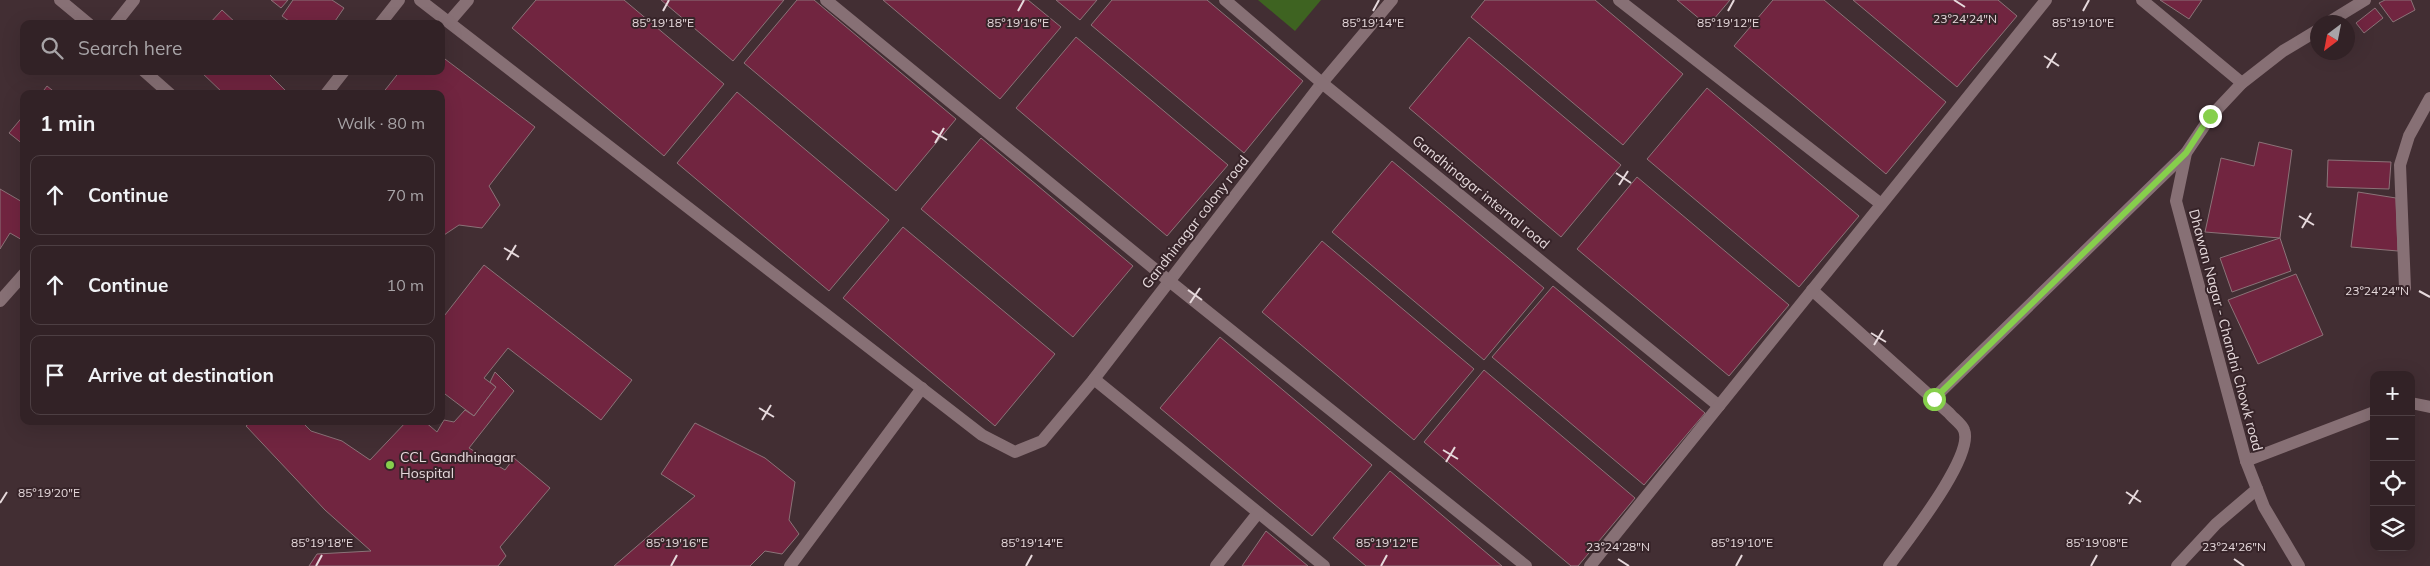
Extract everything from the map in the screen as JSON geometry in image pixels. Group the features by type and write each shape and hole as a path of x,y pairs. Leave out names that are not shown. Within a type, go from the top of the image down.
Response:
{"street":[{"path":"60,0 84,20"},
{"path":"118,20 134,0"},
{"path":"383,20 399,0"},
{"path":"420,0 922,388 790,566"},
{"path":"449,22 468,0"},
{"path":"826,0 1168,280 1526,566"},
{"name":"Gandhinagar internal road","path":"1225,0 1322,83 1719,406"},
{"name":"Gandhinagar colony road","path":"922,388 982,436 1015,452 1042,441 1094,379 1168,280 1322,83 1392,0"},
{"path":"1619,0 1881,204"},
{"path":"1590,566 2046,0"},
{"path":"2142,0 2242,83"},
{"path":"2340,15 2365,0"},
{"name":"Dhawan Nagar - Chandni Chowk road","path":"2298,566 2264,507 2246,461 2176,201 2186,153 2210,116 2242,83 2283,51 2310,35"},
{"path":"149,75 165,90"},
{"path":"329,90 341,75"},
{"path":"2405,288 2400,164 2408,136 2430,98"},
{"path":"1934,399 2186,153"},
{"path":"0,301 20,278"},
{"path":"1812,290 1934,399 1964,430 1965,447 1957,468 1889,566"},
{"path":"1094,379 1324,566"},
{"path":"2415,405 2430,407"},
{"path":"2246,461 2370,414"},
{"path":"2177,566 2216,524 2257,488"},
{"path":"1216,566 1258,513"}],"green space":[{"path":"1258,0 1321,0 1295,31"}],"building":[{"path":"271,0 288,0 281,8"},
{"path":"293,0 332,0 344,8 336,20 288,20 282,16"},
{"path":"536,0 624,0 724,84 664,156 512,28"},
{"path":"661,0 784,0 733,61"},
{"path":"797,0 814,0 956,119 896,191 744,63"},
{"path":"883,0 1028,0 1061,27 1000,99"},
{"path":"1056,0 1097,0 1080,20"},
{"path":"1112,0 1207,0 1303,81 1244,153 1091,25"},
{"path":"1485,0 1595,0 1683,74 1623,145 1471,17"},
{"path":"1677,0 1730,0 1708,26"},
{"path":"1773,0 1824,0 1946,102 1886,174 1734,46"},
{"path":"1853,0 1998,0 2017,16 1957,87"},
{"path":"2160,0 2202,0 2189,19"},
{"path":"2385,0 2411,0 2415,10 2393,22 2379,3"},
{"path":"2375,8 2383,18 2364,33 2356,23"},
{"path":"222,10 233,20 213,20"},
{"path":"1076,37 1228,165 1167,236 1016,108"},
{"path":"1469,37 1621,165 1561,237 1409,108"},
{"path":"445,59 535,127 489,186 500,205 482,228 459,225 445,234 445,90 385,90 397,75 445,75"},
{"path":"204,75 270,75 285,90 220,90"},
{"path":"47,86 52,90 44,90"},
{"path":"1707,88 1859,216 1799,287 1647,159"},
{"path":"737,92 889,220 829,291 677,163"},
{"path":"20,120 20,142 9,133"},
{"path":"981,138 1133,266 1073,337 921,209"},
{"path":"2259,142 2292,150 2280,238 2205,232 2221,158 2254,166"},
{"path":"2328,160 2391,162 2389,189 2327,187"},
{"path":"1392,161 1544,288 1484,360 1332,232"},
{"path":"1637,177 1789,305 1729,376 1577,249"},
{"path":"0,189 20,201 20,239 10,233 0,249"},
{"path":"2358,192 2396,198 2398,251 2351,247"},
{"path":"903,227 1055,354 995,426 843,298"},
{"path":"2280,238 2291,271 2232,292 2220,258"},
{"path":"1322,241 1474,369 1414,440 1262,312"},
{"path":"484,265 632,380 601,420 508,348 484,378 496,387 474,416 445,394 445,315"},
{"path":"2296,274 2323,335 2258,364 2228,300"},
{"path":"1553,286 1705,413 1644,485 1492,357"},
{"path":"1220,337 1372,465 1312,536 1160,408"},
{"path":"1484,370 1635,498 1578,566 1571,566 1424,442"},
{"name":"CCL Gandhinagar Hospital","path":"495,372 514,391 469,448 505,470 514,458 550,488 500,547 506,556 498,566 309,566 317,554 371,551 325,510 246,426 305,425 311,431 342,441 370,460 403,425 429,425 437,432 441,425 445,425 445,420 454,422 465,410 474,416 496,387 490,382"},
{"path":"695,423 765,458 795,482 789,520 799,534 782,554 765,551 750,566 614,566 695,496 661,474"},
{"path":"1390,471 1502,566 1366,566 1333,538"},
{"path":"1266,531 1308,566 1242,566"}],"place":[{"name":"CCL Gandhinagar Hospital","path":"390,465"}],"route":[{"path":"1934,399 2186,153 2210,116"}]}
